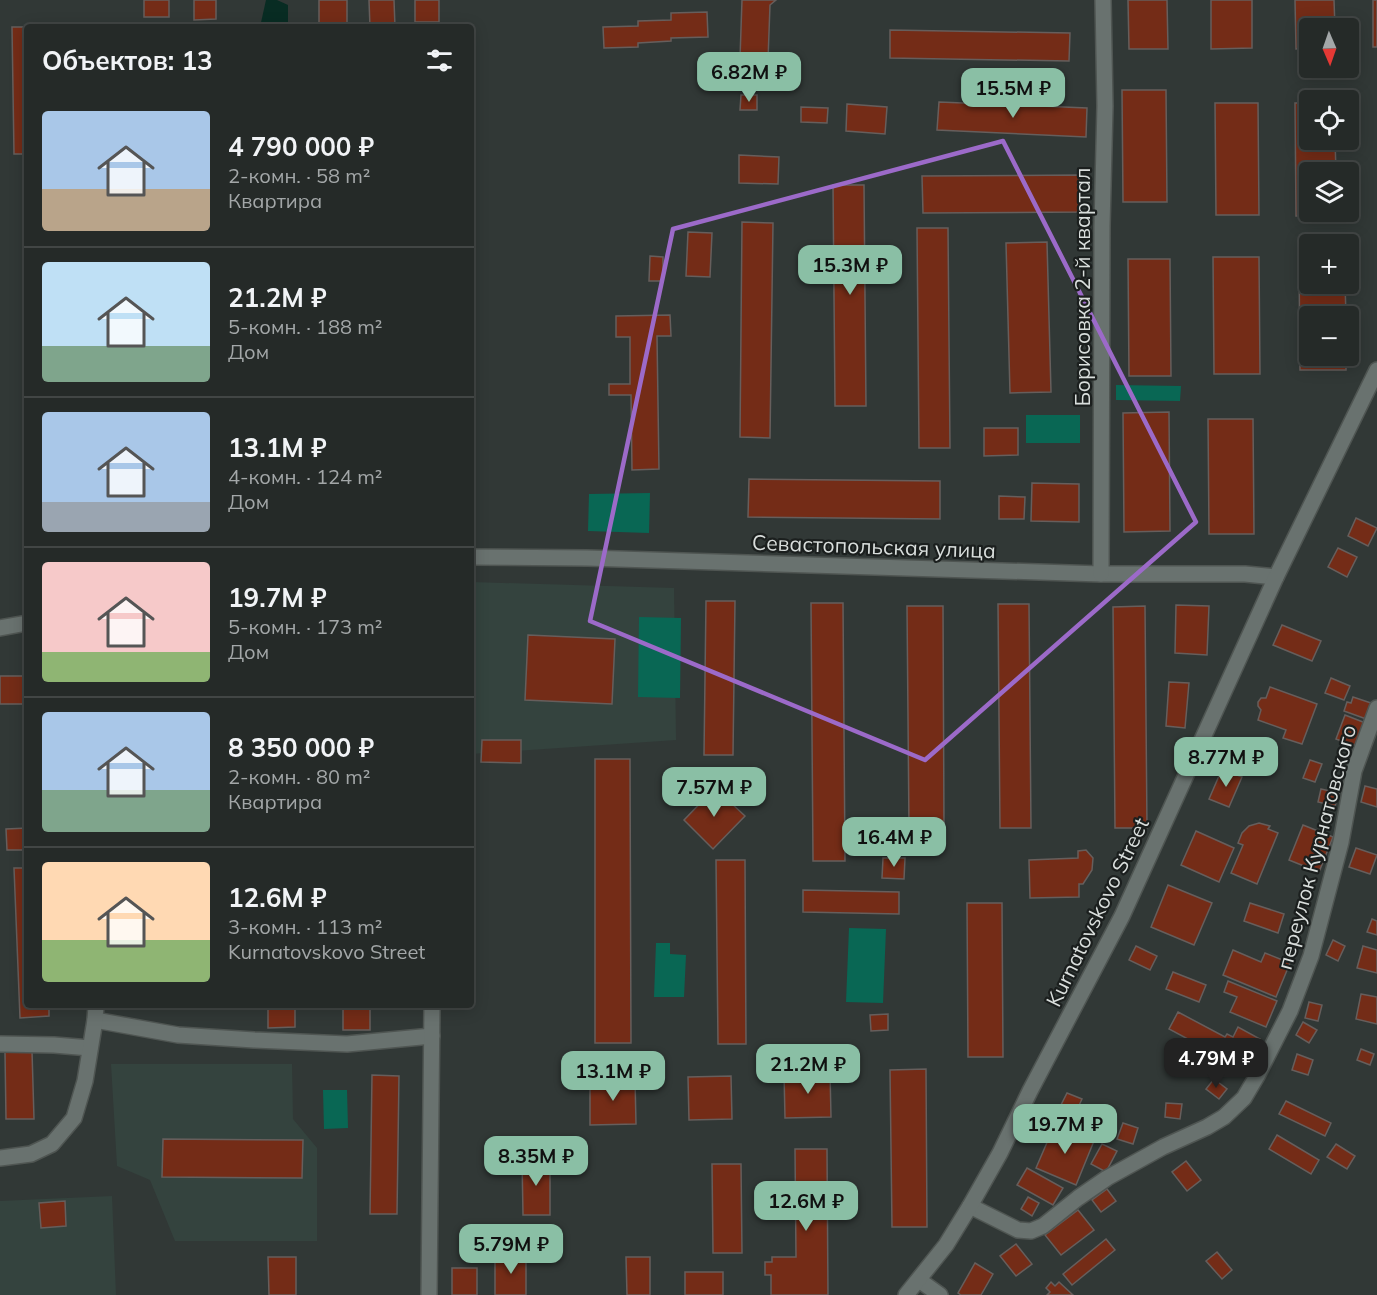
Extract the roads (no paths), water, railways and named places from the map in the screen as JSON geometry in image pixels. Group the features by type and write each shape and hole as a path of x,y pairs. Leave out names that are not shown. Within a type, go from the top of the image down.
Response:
{"street":[{"name":"Борисовка 2-й квартал","path":"1101,574 1102,226 1105,106 1103,0"},
{"name":"Kurnatovskovo Street","path":"906,1295 946,1245 970,1206 1000,1153 1122,916 1276,577 1376,373"},
{"name":"Севастопольская улица","path":"474,557 587,558 1101,574 1234,574 1276,577"},
{"path":"0,628 24,624"},
{"name":"переулок Курнатовского","path":"970,1206 1018,1230 1037,1229 1107,1178 1162,1147 1224,1117 1244,1098 1290,1011 1311,956 1341,842 1354,771 1377,708"},
{"path":"429,1295 432,1008"},
{"path":"0,1158 31,1154 52,1144 74,1118 85,1080 96,1012 178,1035 347,1044 432,1036"},
{"path":"0,1044 90,1048"},
{"path":"920,1280 940,1295"}]}
